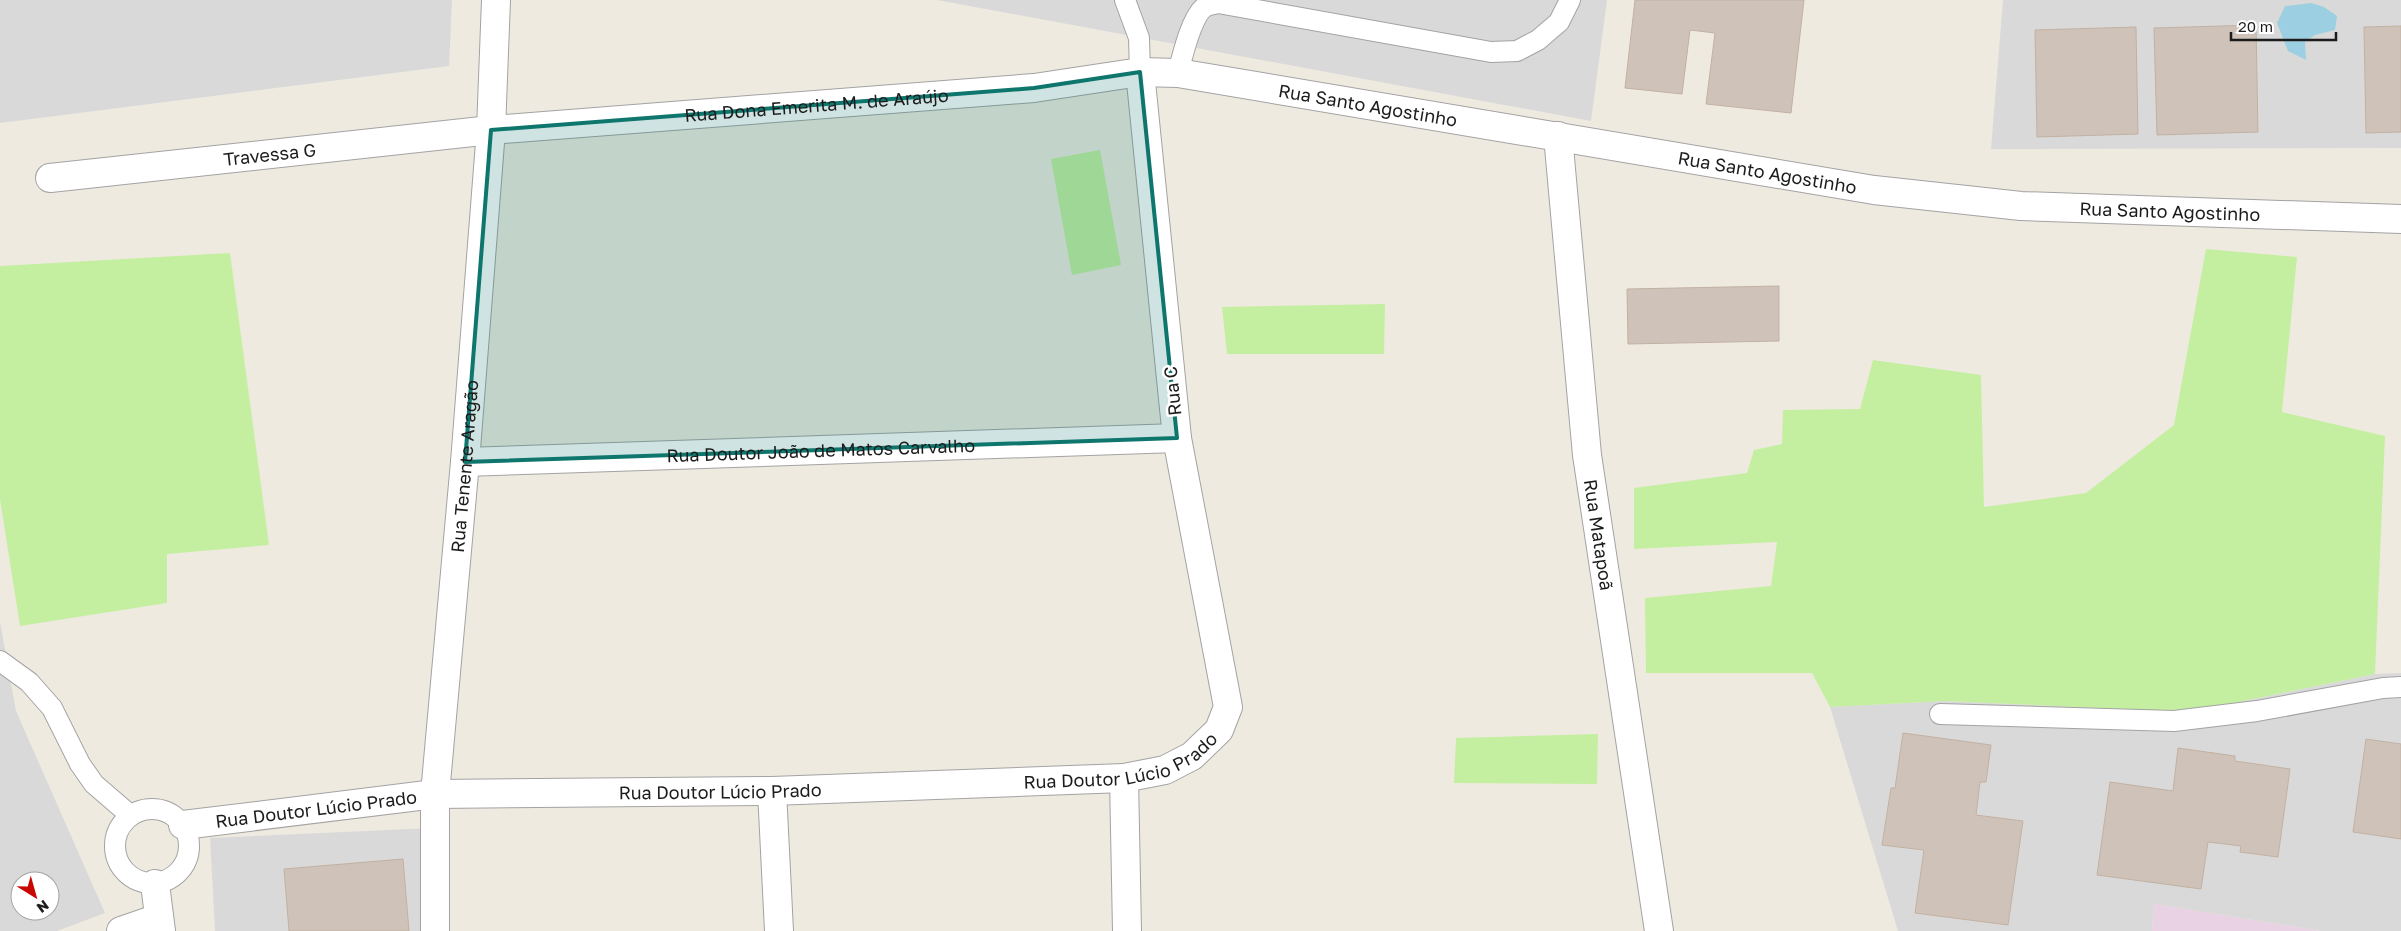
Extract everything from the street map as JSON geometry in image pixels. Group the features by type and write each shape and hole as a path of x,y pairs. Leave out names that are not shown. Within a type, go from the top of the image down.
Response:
{"street":[{"name":"Rua Tenente Aragão","path":"435,931 435,794 465,462 491,130 496,0"},
{"name":"Rua Dona Emerita M. de Araújo","path":"491,130 1034,88 1140,72"},
{"name":"Rua Santo Agostinho","path":"1140,72 1178,73 1874,190 2021,206 2401,219"},
{"name":"Rua C","path":"1140,72 1176,438 1228,707"},
{"name":"Travessa G","path":"50,178 491,130"},
{"name":"Rua Matapoã","path":"1558,136 1587,455 1659,931"},
{"name":"Rua Doutor João de Matos Carvalho","path":"465,462 1176,438"},
{"name":"Rua Doutor Lúcio Prado","path":"183,824 435,794 772,791 1124,778 1165,770 1192,756 1219,730 1228,707"},
{"path":"1124,778 1127,931"},
{"path":"772,791 778,931"},
{"path":"121,931 160,925 155,884"}],"lane":[{"path":"1125,0 1139,38 1140,72"},
{"path":"1178,73 1199,13 1206,6 1218,3 1491,52 1517,51 1538,40 1559,22 1570,0"},
{"path":"0,662 28,682 52,708 80,764 94,784 130,815"},
{"path":"1940,714 2174,721 2257,711 2383,688 2401,687"},
{"path":"148,808 168,812 183,824 190,843 186,862 174,877 155,884 135,881 120,868 114,850 117,830 130,815 148,808"}],"highlighted area":[{"path":"1140,72 1177,438 465,462 491,130 1034,88"}],"shaded area":[{"path":"0,0 452,0 449,66 0,123"},
{"path":"937,0 1607,0 1591,121"},
{"path":"2003,0 2401,0 2401,148 1991,149"},
{"path":"0,622 16,711 105,913 57,931 0,931"},
{"path":"2401,673 2401,931 2321,931 2154,904 2152,931 1898,931 1830,707 1945,701 2190,712 2375,674"},
{"path":"432,828 427,931 215,931 210,838"},
{"path":"2154,904 2321,931 2152,931"}],"green space":[{"path":"1100,150 1121,265 1072,275 1051,159"},
{"path":"2206,249 2297,257 2282,412 2385,436 2375,674 2190,712 1945,701 1830,707 1812,673 1646,673 1645,598 1771,586 1777,542 1634,549 1634,488 1747,473 1754,450 1782,444 1783,410 1860,409 1873,360 1981,375 1984,507 2086,493 2174,425"},
{"path":"230,253 269,545 167,554 167,603 20,626 0,499 0,266"},
{"path":"1385,304 1384,354 1227,354 1222,307"},
{"path":"1598,734 1597,784 1454,783 1456,738"}],"water":[{"path":"2311,3 2324,7 2337,16 2335,30 2315,35 2305,42 2306,60 2288,51 2277,23 2285,6"}],"building":[{"path":"1635,0 1804,0 1791,113 1706,104 1715,33 1690,30 1682,94 1625,88"},
{"path":"2256,25 2258,132 2157,135 2154,28"},
{"path":"2401,26 2401,132 2366,133 2364,27"},
{"path":"2136,27 2138,134 2037,137 2035,30"},
{"path":"1779,286 1779,341 1628,344 1627,289"},
{"path":"1903,733 1991,745 1986,782 1980,782 1976,815 2023,821 2008,925 1915,913 1924,850 1882,845 1891,788 1895,788"},
{"path":"2366,739 2401,744 2401,839 2353,832"},
{"path":"2178,748 2235,756 2235,761 2290,769 2278,857 2240,852 2241,846 2208,842 2201,889 2097,875 2110,782 2173,791"},
{"path":"403,859 409,931 289,931 284,869"}]}
